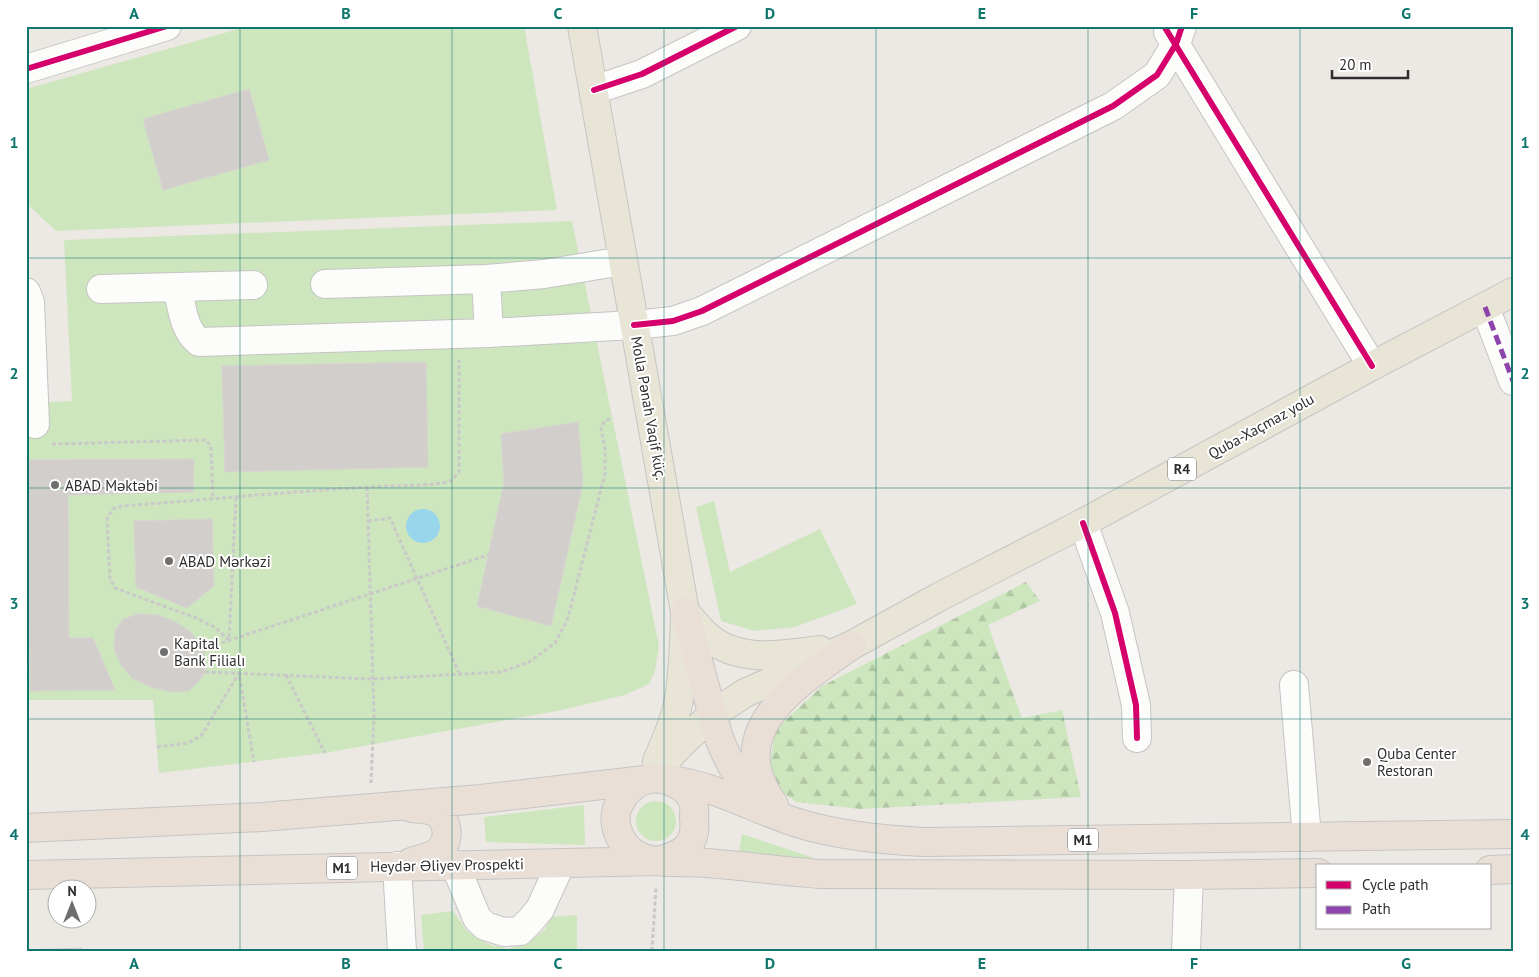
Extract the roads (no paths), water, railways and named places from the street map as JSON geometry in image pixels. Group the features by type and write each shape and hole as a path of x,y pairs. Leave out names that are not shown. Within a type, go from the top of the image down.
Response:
{"highway":[{"path":"685,612 712,714 724,750 729,784"},
{"path":"784,818 768,797 759,778 756,743 760,728 784,697 813,672 852,645"},
{"path":"695,833 693,802 686,791 675,783 656,779 637,784 625,794 617,806 615,822 619,836 628,849 640,857 658,861 675,856 688,846 756,743"},
{"name":"M1","path":"26,828 262,817 382,808 656,779 729,784 784,818 842,834 877,839 925,842 1513,834"},
{"path":"382,808 426,809 436,812 446,827 445,844 439,851 430,856 397,866"},
{"name":"M1","path":"658,861 706,863 772,871 820,874 1189,876 1316,873"},
{"name":"Heydər Əliyev Prospekti","path":"26,875 658,861"},
{"path":"1492,870 1513,869"}],"main road":[{"name":"Molla Pənah Vaqif küç.","path":"582,26 685,612 683,670 678,705 656,779"},
{"name":"Quba-Xaçmaz yolu","path":"656,779 680,745 712,714 745,693 852,645 1513,292"},
{"path":"685,612 706,636 729,650 747,655 772,656 852,645"}],"street":[{"path":"26,69 167,26"},
{"path":"594,90 642,74 737,26"},
{"path":"177,287 187,327 191,336 199,342 489,333 673,321 702,311 1114,106 1157,75 1174,32"},
{"path":"1174,32 1372,366"},
{"path":"325,284 486,279 544,274 623,261"},
{"path":"486,279 489,333"},
{"path":"101,289 253,285"},
{"path":"26,292 30,302 35,424"},
{"path":"1485,307 1513,381"},
{"path":"1083,523 1115,613 1136,705 1137,738"},
{"path":"1294,685 1307,837"},
{"path":"455,865 477,918 485,926 504,932 520,931 540,909 560,863"},
{"path":"397,866 402,951"},
{"path":"1186,951 1189,876"}],"water":[{"path":"423,509 430,510 435,514 439,519 439,533 435,538 430,542 423,543 416,542 411,538 407,533 406,526 407,519 411,514 416,510"}],"place":[{"name":"ABAD Məktəbi","path":"55,485"},
{"name":"ABAD Mərkəzi","path":"169,561"},
{"name":"Kapital Bank Filialı","path":"164,652"},
{"name":"Quba Center Restoran","path":"1367,762"}]}
